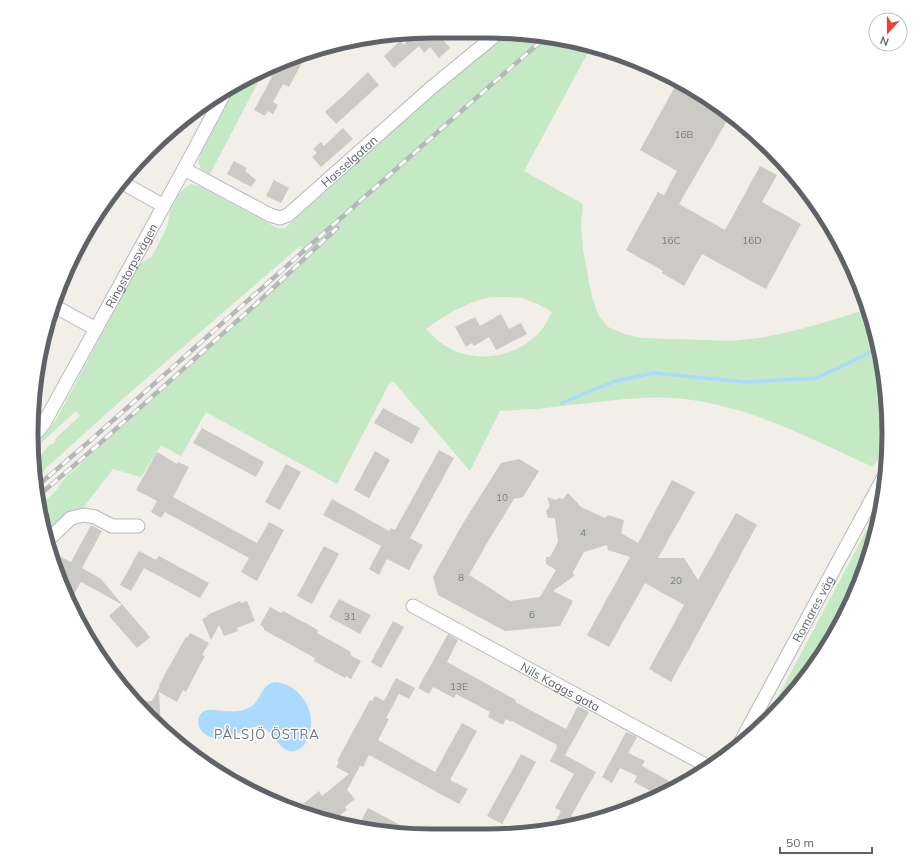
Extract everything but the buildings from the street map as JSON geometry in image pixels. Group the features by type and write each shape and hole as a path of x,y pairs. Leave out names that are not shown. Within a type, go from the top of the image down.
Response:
{"street":[{"name":"Hasselgatan","path":"184,169 270,215 280,218 288,215 431,88 491,38"},
{"name":"Ringstorpsvägen","path":"38,432 164,206 220,101"},
{"path":"126,185 164,206"},
{"path":"58,308 96,329"},
{"name":"Romares väg","path":"746,732 879,485"},
{"path":"51,537 71,518 84,515 95,517 112,526 138,526"},
{"name":"Nils Kaggs gata","path":"413,606 703,764"}],"green space":[{"path":"501,39 538,41 589,51 524,171 583,204 581,225 583,249 591,293 598,315 608,327 624,334 642,338 733,341 789,332 830,321 862,310 869,331 879,382 882,434 881,454 873,467 804,435 734,409 685,399 654,397 500,411 470,471 394,382 389,384 337,484 206,412 181,456 161,445 141,477 113,469 82,509 71,510 49,528 47,515 50,511 45,507 44,501 55,492 64,479 306,260 300,246 117,404 45,469 43,473 40,471 39,457 50,444 52,445 56,441 55,439 80,416 76,411 38,445 38,442 56,420 138,266 152,256 167,227 170,212 178,195 191,184 202,187 279,229 285,228 479,54","holes":["487,298 522,298 538,304 552,312 544,326 535,337 526,344 505,354 481,356 458,352 445,345 426,329 455,310"]},
{"path":"260,79 210,174 201,169 198,161 204,140 220,110 233,93"},
{"path":"872,519 869,536 852,585 829,631 800,674 774,705"}],"water":[{"path":"274,682 281,683 295,690 305,701 311,715 311,723 307,741 301,748 293,751 287,750 270,733 260,727 254,727 225,738 210,737 199,728 199,718 204,711 235,711 246,709 252,706 264,689"}],"waterway":[{"path":"562,403 615,381 653,373 746,382 817,378 873,350"}],"railway":[{"path":"41,483 541,42"},
{"path":"42,492 98,445 255,305 337,228"}],"district":[{"name":"PÅLSJÖ ÖSTRA","path":"267,734"}]}
